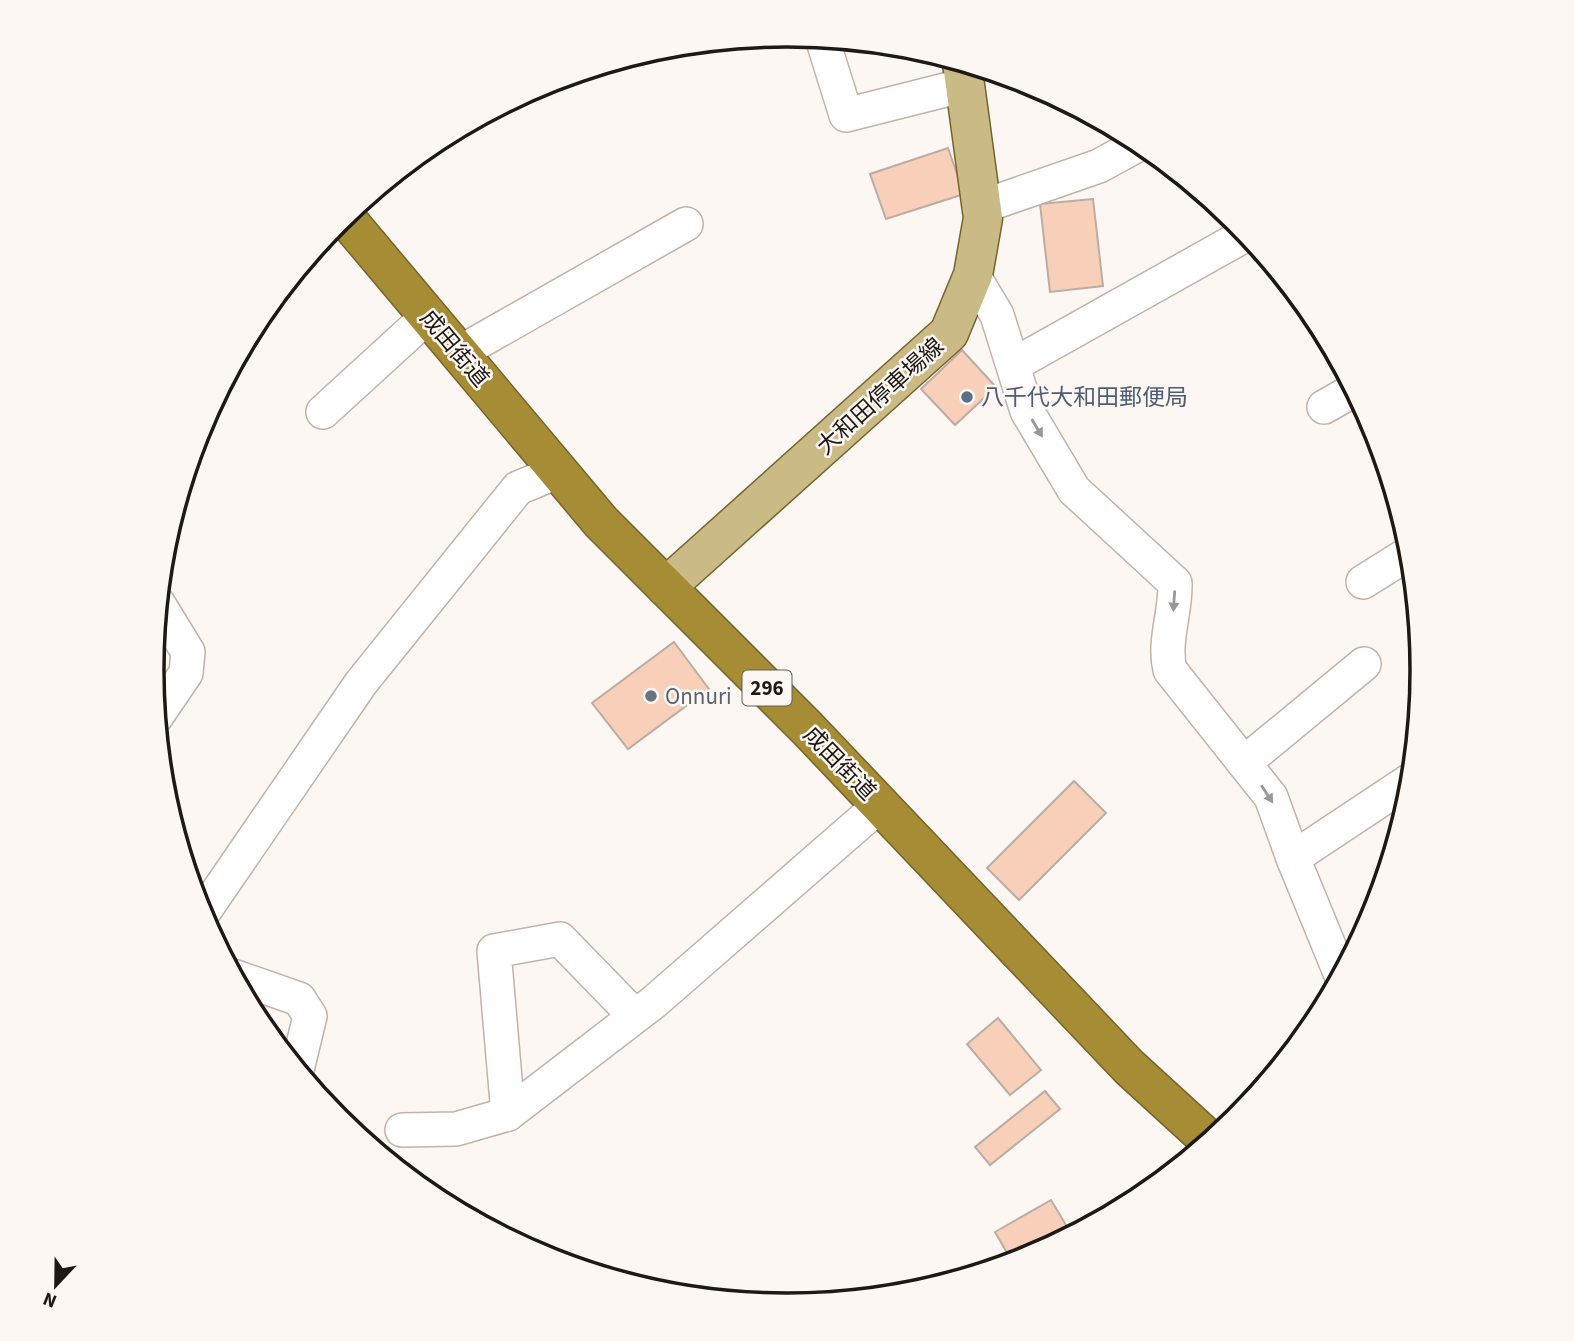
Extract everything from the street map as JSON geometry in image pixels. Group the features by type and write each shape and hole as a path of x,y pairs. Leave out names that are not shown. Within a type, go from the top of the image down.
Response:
{"highway":[{"name":"成田街道","path":"351,225 601,522 807,728 1129,1067 1203,1134"}],"main road":[{"name":"大和田停車場線","path":"666,587 949,333 973,275 983,218 964,74"}],"street":[{"path":"825,49 846,115 964,74"},
{"path":"981,207 1100,166 1129,150"},
{"path":"459,353 686,224"},
{"path":"1013,365 1237,240"},
{"path":"973,275 997,314 1027,411 1074,491 1175,583 1176,600 1167,656 1170,670 1271,797 1336,964"},
{"path":"323,412 428,316"},
{"path":"1324,407 1346,395"},
{"path":"209,904 361,683 518,488 557,472"},
{"path":"1363,582 1400,559"},
{"path":"165,704 186,673 188,652 166,617"},
{"path":"1244,763 1364,664"},
{"path":"1293,858 1399,788"},
{"path":"402,1130 456,1129 508,1114 635,1016 880,805"},
{"path":"508,1114 494,951 560,939 635,1016"},
{"path":"246,981 299,999 310,1016 300,1058"}],"building":[{"path":"948,148 964,194 886,219 870,174"},
{"path":"1093,199 1103,286 1050,292 1040,204"},
{"path":"962,350 996,387 955,425 921,389"},
{"name":"Onnuri","path":"674,642 709,689 628,749 592,703"},
{"path":"1074,781 1106,813 1019,900 987,868"},
{"path":"998,1018 1041,1070 1010,1095 967,1044"},
{"path":"1045,1091 1060,1109 990,1165 975,1147"},
{"path":"1051,1200 1067,1227 1007,1253 995,1232"}],"place":[{"name":"八千代大和田郵便局","path":"967,397"},
{"name":"Onnuri","path":"651,696"}]}
